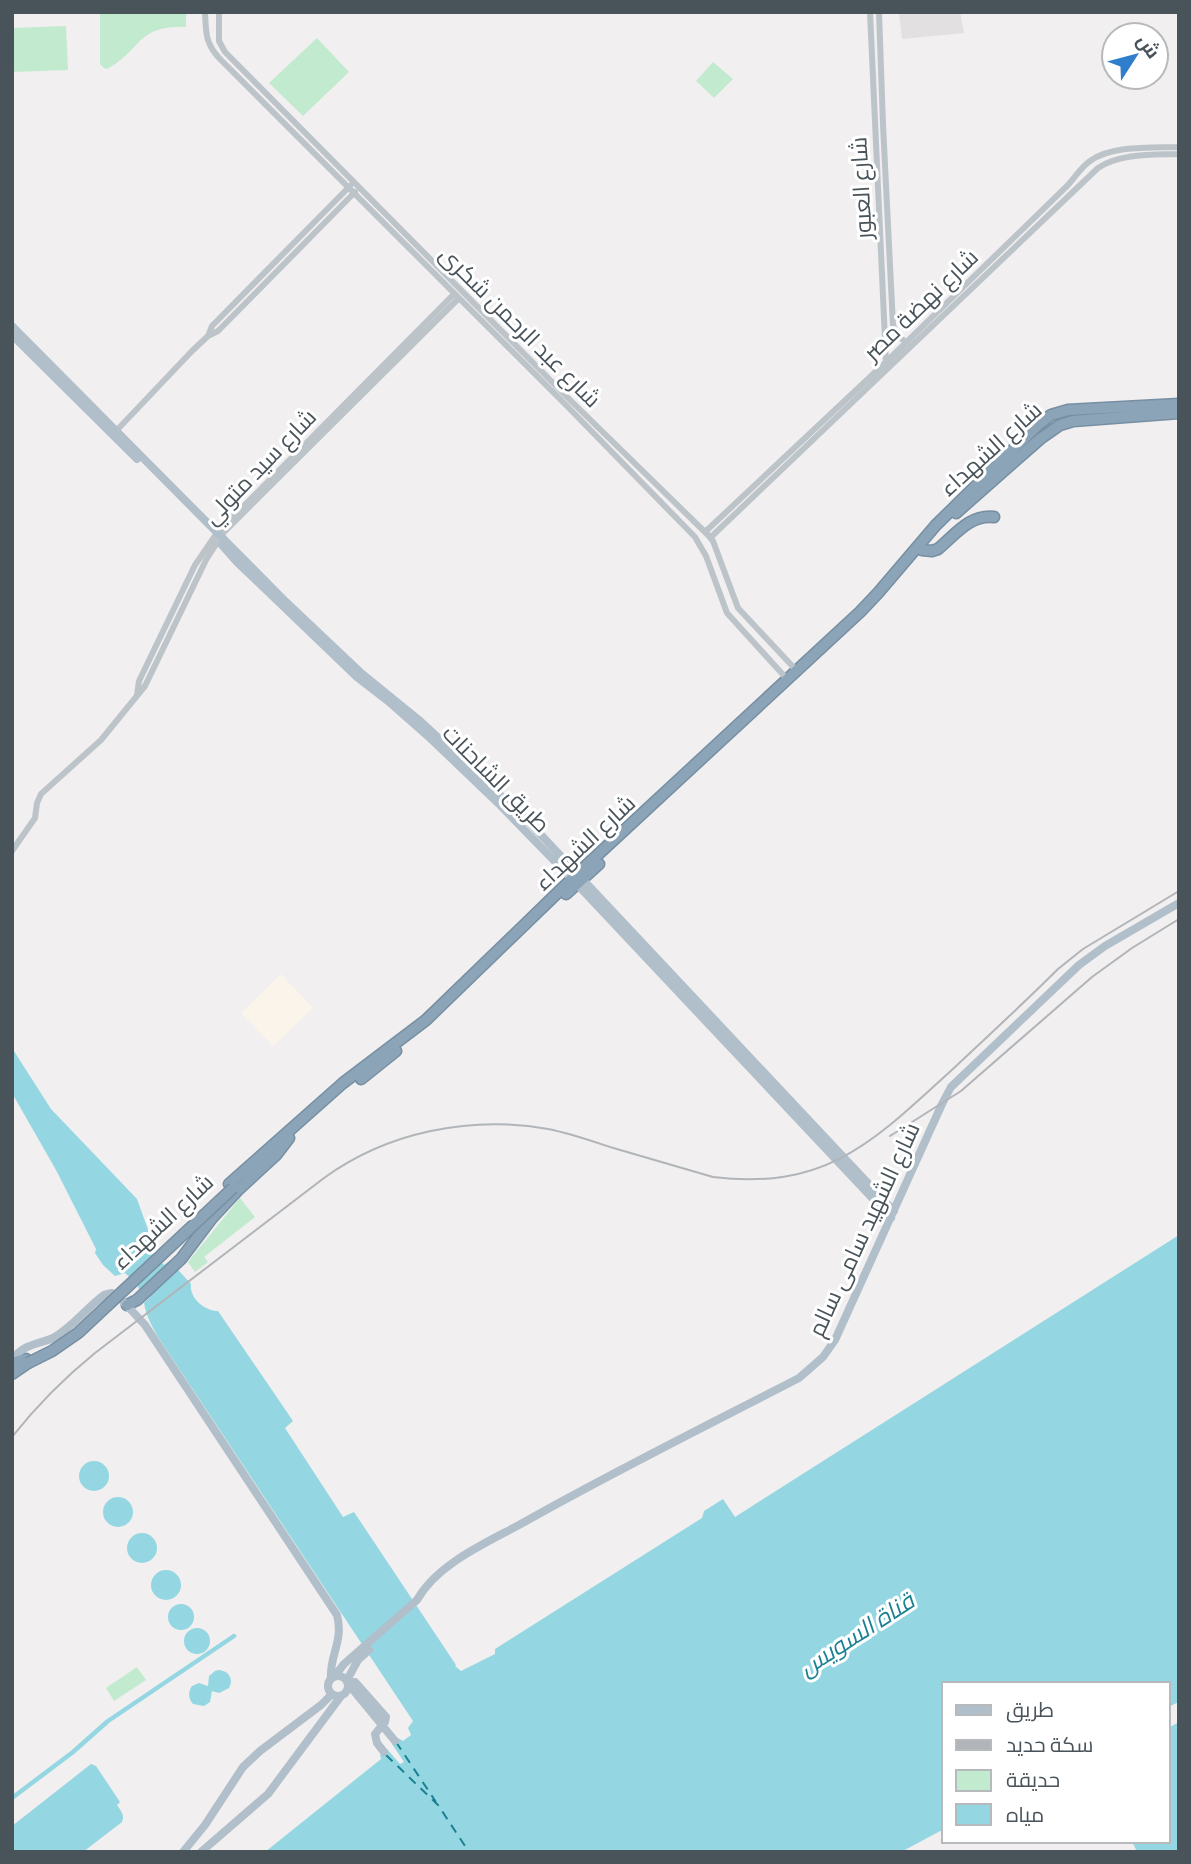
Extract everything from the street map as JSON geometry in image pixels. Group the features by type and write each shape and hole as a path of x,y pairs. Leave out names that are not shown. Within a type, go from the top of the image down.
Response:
{"highway":[{"name":"شارع الشهداء","path":"13,1367 52,1346 75,1329 344,1083 426,1020 860,612 936,525 1045,419 1069,410 1179,404"},
{"name":"شارع الشهداء","path":"655,806 873,607 959,511 1040,439 1073,421 1179,414"},
{"path":"1045,419 1048,427 1054,429"},
{"path":"1031,431 1036,432 1040,439"},
{"path":"922,550 938,549 975,519 994,517"},
{"name":"شارع الشهداء","path":"231,1186 347,1089 428,1026 578,879"},
{"path":"135,1302 181,1259 212,1217 281,1151 289,1138"}],"main road":[{"path":"12,326 117,430 152,470"},
{"path":"12,335 152,470"},
{"name":"طريق الشاحنات","path":"152,470 218,537 237,562 348,668 511,810 892,1214"},
{"name":"شارع الشهيد سامى سالم","path":"357,1657 430,1589 432,1582 449,1565 537,1515 807,1372 823,1357 835,1340 947,1094 957,1080 1079,965 1105,946 1179,903"},
{"path":"13,1367 14,1357 18,1352 63,1331 104,1294 116,1294 135,1302 145,1325 337,1615 339,1638 330,1671 332,1678"},
{"path":"336,1695 328,1686 332,1678 340,1667 357,1657"},
{"path":"183,1852 205,1825 243,1767 321,1705 346,1692 357,1657"},
{"path":"332,1678 341,1676 395,1741"},
{"path":"201,1852 268,1794 336,1695"},
{"path":"382,1726 376,1730 375,1738 384,1752"}],"street":[{"name":"شارع عبد الرحمن شكرى","path":"205,12 208,43 220,59 307,141"},
{"name":"شارع عبد الرحمن شكرى","path":"219,12 219,41 225,51 307,141 398,227 628,462 710,537 741,612 796,670"},
{"name":"شارع العبور","path":"870,12 895,331 900,339 907,342"},
{"name":"شارع العبور","path":"879,12 877,79 886,362"},
{"path":"236,75 240,73 238,65"},
{"path":"246,86 251,79"},
{"name":"شارع نهضة مصر","path":"710,537 732,511 1067,186 1087,163 1111,152 1175,151"},
{"name":"شارع نهضة مصر","path":"705,532 732,511 1094,172 1116,159 1159,152"},
{"name":"شارع عبد الرحمن شكرى","path":"354,188 393,233 619,453"},
{"path":"117,430 192,351 208,336 218,331 354,188"},
{"path":"393,233 398,227"},
{"path":"883,282 891,282"},
{"name":"شارع سيد متولي","path":"12,851 35,818 41,794 101,740 137,695 139,681 195,565 218,537 456,296"},
{"name":"شارع عبد الرحمن شكرى","path":"628,462 700,543 730,618 787,679"},
{"path":"716,585 722,585 727,580"},
{"path":"721,597 726,593 732,594"},
{"path":"777,668 787,660"}],"shaded area":[{"path":"899,12 960,12 964,33 902,39"},
{"path":"281,974 313,1008 273,1046 241,1013"}],"green space":[{"path":"100,12 187,12 186,27 170,27 149,34 107,69 100,64"},
{"path":"66,26 68,70 12,72 12,28"},
{"path":"317,38 349,72 303,116 269,83"},
{"path":"713,62 733,79 714,98 696,81"},
{"path":"240,1198 255,1217 204,1257 208,1262 195,1272 188,1262"},
{"path":"137,1667 146,1680 114,1701 106,1688"}],"water":[{"name":"قناة السويس","path":"12,1048 51,1109 137,1199 155,1249 153,1252 164,1265 170,1261 191,1284 195,1299 199,1303 218,1311 293,1421 285,1428 343,1517 354,1512 455,1666 461,1671 495,1654 495,1649 702,1518 704,1511 723,1499 735,1517 1179,1235 1179,1702 1170,1706 1170,1682 942,1682 942,1830 901,1852 265,1852 381,1759 380,1755 387,1749 400,1764 404,1762 392,1744 398,1738 403,1741 411,1735 408,1728 413,1721 158,1337 144,1303 150,1297 144,1290 140,1292 137,1284 125,1273 115,1276 95,1253 96,1249 56,1170 12,1093"},
{"path":"94,1461 105,1465 109,1476 105,1487 94,1491 83,1487 79,1476 83,1465"},
{"path":"118,1497 129,1501 133,1512 129,1523 118,1527 107,1523 103,1512 107,1501"},
{"path":"142,1533 153,1537 157,1548 153,1559 142,1563 131,1559 127,1548 131,1537"},
{"path":"166,1570 177,1574 181,1585 177,1596 166,1600 155,1596 151,1585 155,1574"},
{"path":"181,1604 190,1608 194,1617 190,1626 181,1630 172,1626 168,1617 172,1608"},
{"path":"197,1628 206,1632 210,1641 206,1650 197,1654 188,1650 184,1641 188,1632"},
{"path":"219,1670 230,1676 229,1688 219,1693 212,1691 210,1702 204,1706 193,1704 189,1695 192,1686 199,1683 208,1686 209,1676"},
{"path":"1179,1722 1179,1852 1137,1852 1133,1843 1170,1843 1170,1727"},
{"path":"91,1764 96,1766 120,1802 117,1805 123,1815 122,1822 83,1852 12,1852 12,1826"}],"waterway":[{"path":"12,1798 73,1752 108,1721 234,1636"}],"ferry route":[{"path":"396,1742 436,1802"},
{"path":"386,1755 438,1805 469,1852"}],"railway":[{"path":"12,1437 51,1392 95,1353 324,1178 375,1149 431,1131 460,1126 519,1125 564,1133 713,1177 753,1179 788,1176 819,1168 847,1155 899,1117 1083,949 1179,891"},
{"path":"890,1136 961,1091 1092,977 1179,919"}]}
